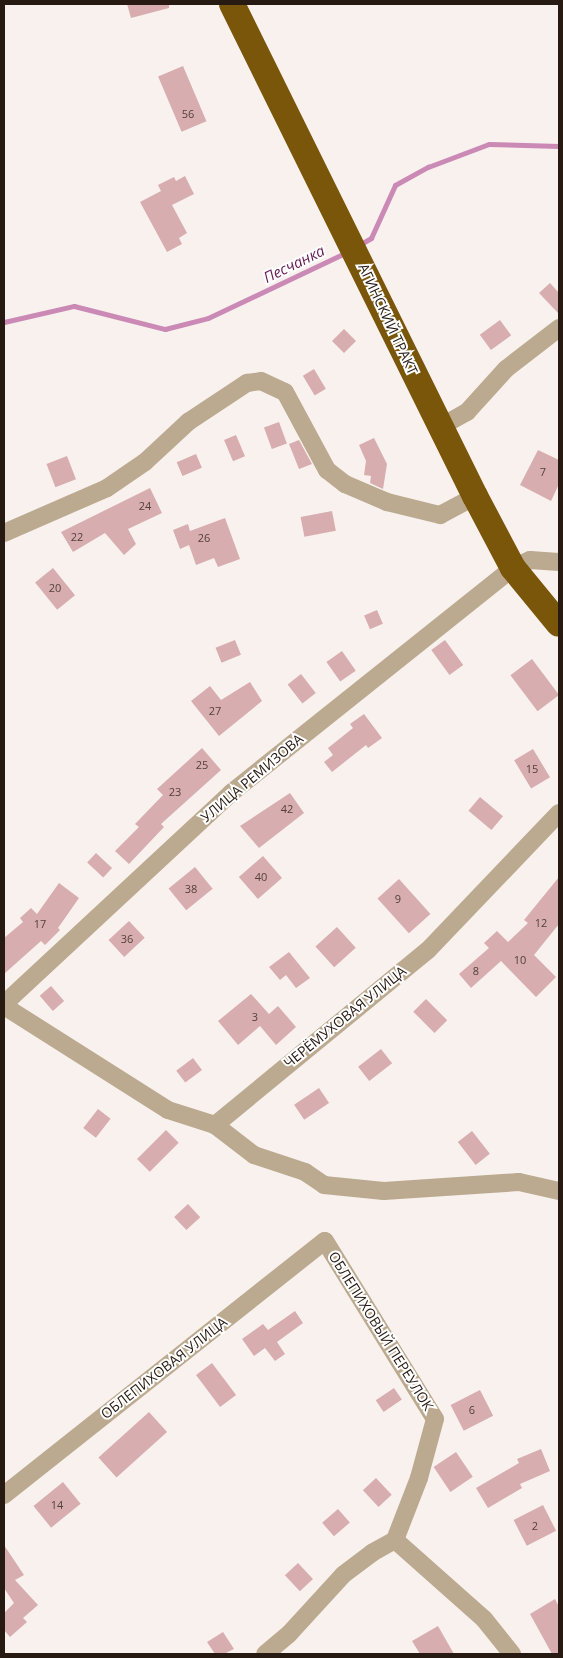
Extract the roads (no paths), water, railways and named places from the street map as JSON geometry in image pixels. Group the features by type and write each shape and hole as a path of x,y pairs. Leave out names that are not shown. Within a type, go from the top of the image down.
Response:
{"highway":[{"name":"АГИНСКИЙ ТРАКТ","path":"232,4 337,212 475,496 513,568 559,624"}],"street":[{"path":"440,427 467,412 506,369 559,328"},
{"path":"4,533 107,488 145,462 188,422 247,383 261,381 285,392 327,470 345,484 387,502 440,515 475,496"},
{"path":"513,568 530,560 559,562"},
{"name":"УЛИЦА РЕМИЗОВА","path":"4,1005 230,793 513,568"},
{"name":"ЧЕРЁМУХОВАЯ УЛИЦА","path":"215,1125 428,950 559,813"},
{"path":"4,1005 168,1110 215,1125 254,1154 305,1172 324,1185 384,1191 518,1182 559,1191"},
{"name":"ОБЛЕПИХОВАЯ УЛИЦА","path":"4,1495 325,1241"},
{"name":"ОБЛЕПИХОВЫЙ ПЕРЕУЛОК","path":"325,1241 435,1419 419,1478 395,1540"},
{"path":"265,1654 289,1634 343,1575 372,1553 395,1540 484,1619 512,1654"}],"waterway":[{"name":"Песчанка","path":"359,245 371,238 395,185 428,167 489,144 559,146"},
{"name":"Песчанка","path":"4,322 74,306 165,329 208,318 347,252"}]}
